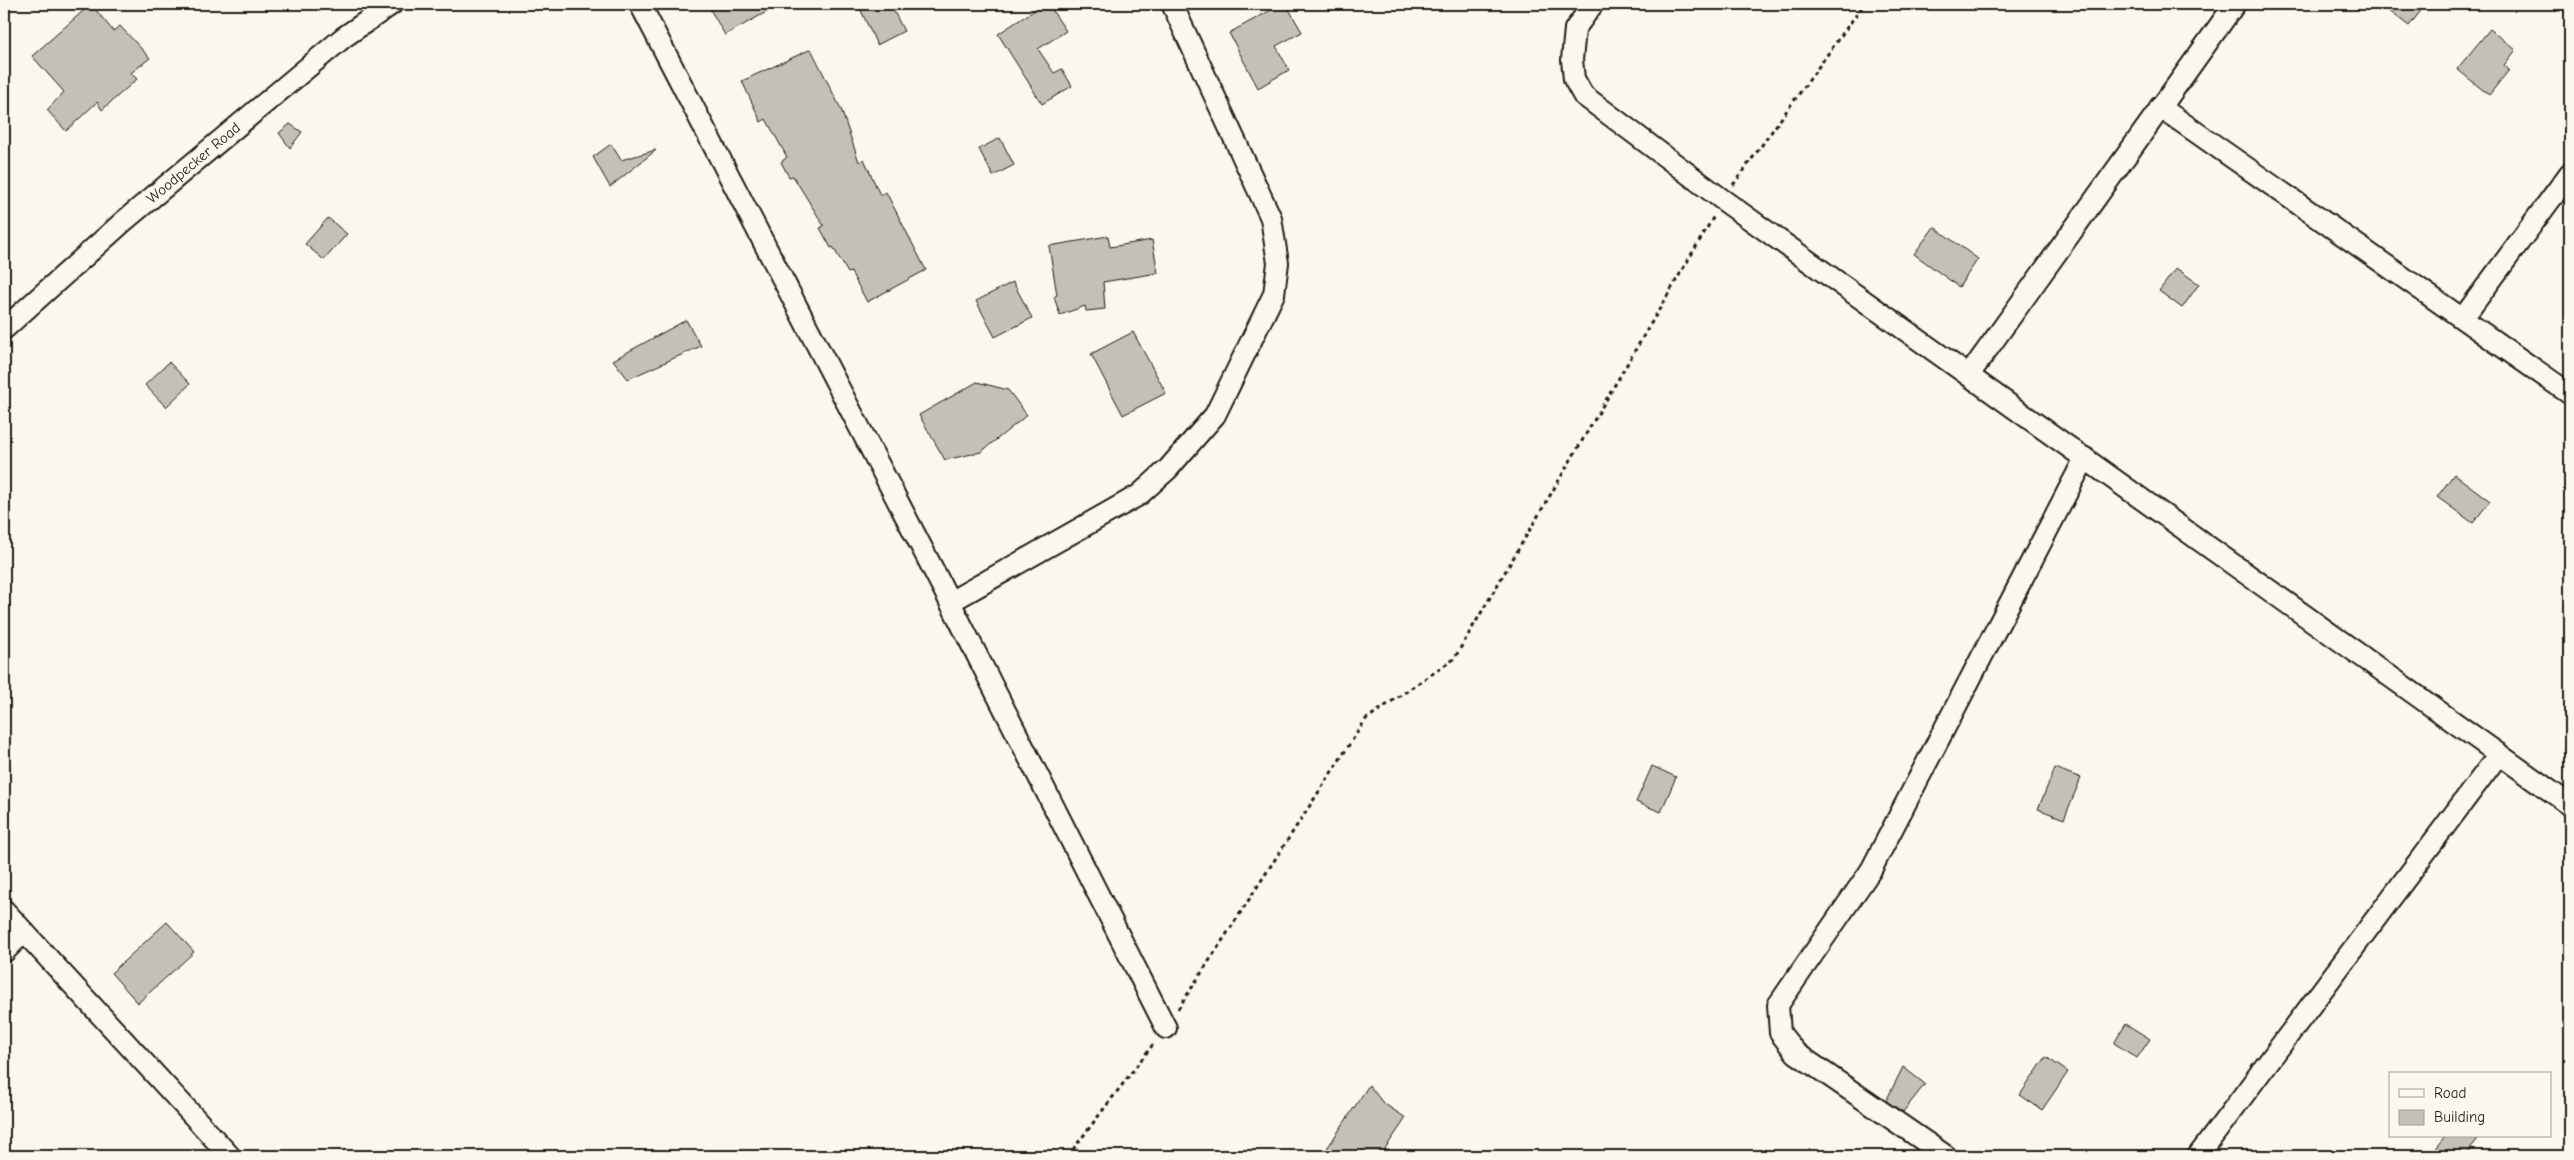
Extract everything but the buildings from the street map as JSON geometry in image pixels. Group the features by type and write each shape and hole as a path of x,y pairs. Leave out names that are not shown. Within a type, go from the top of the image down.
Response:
{"street":[{"name":"Woodpecker Road","path":"4,330 124,220 344,37 392,4"},
{"path":"640,4 950,602 1166,1028"},
{"path":"950,602 1139,495 1168,469 1215,415 1274,294 1278,262 1271,218 1172,4"},
{"path":"1593,4 1575,29 1572,60 1574,79 1583,96 1723,200 2570,804"},
{"path":"1969,375 2235,4"},
{"path":"2160,107 2570,394"},
{"path":"2463,318 2570,173"},
{"path":"1946,1156 1796,1053 1780,1033 1778,1005 1871,870 2085,458"},
{"path":"2198,1156 2499,754"},
{"path":"4,910 230,1156"},
{"path":"4,952 24,932"}],"path":[{"path":"1068,1156 1166,1028 1366,719 1454,659 1723,200 1864,4"}]}
